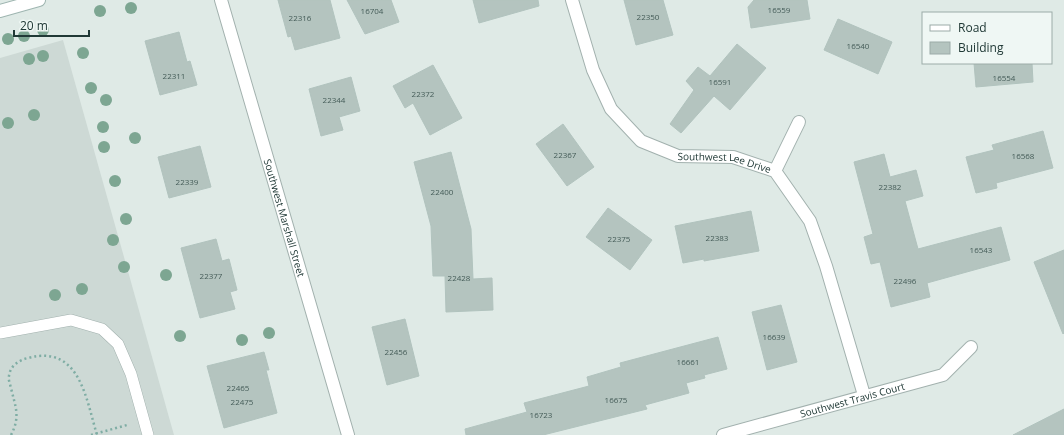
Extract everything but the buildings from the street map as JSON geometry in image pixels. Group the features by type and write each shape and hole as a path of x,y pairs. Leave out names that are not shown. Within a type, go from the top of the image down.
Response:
{"street":[{"path":"0,11 39,0"},
{"name":"Southwest Marshall Street","path":"221,0 348,435"},
{"name":"Southwest Lee Drive","path":"572,0 593,70 611,109 641,141 678,156 733,157 775,171 810,221 826,266 864,395"},
{"path":"775,171 800,122"},
{"name":"Southwest Travis Court","path":"723,435 864,395 943,375 971,346"}],"lane":[{"path":"0,333 71,320 102,329 118,344 131,374 148,435"}],"path":[{"path":"11,435 17,416 16,403 8,377 12,368 22,359 35,356 51,356 64,361 76,372 82,384 96,434"},
{"path":"91,435 144,420"}],"shaded area":[{"path":"63,40 174,435 0,435 0,58"}]}
